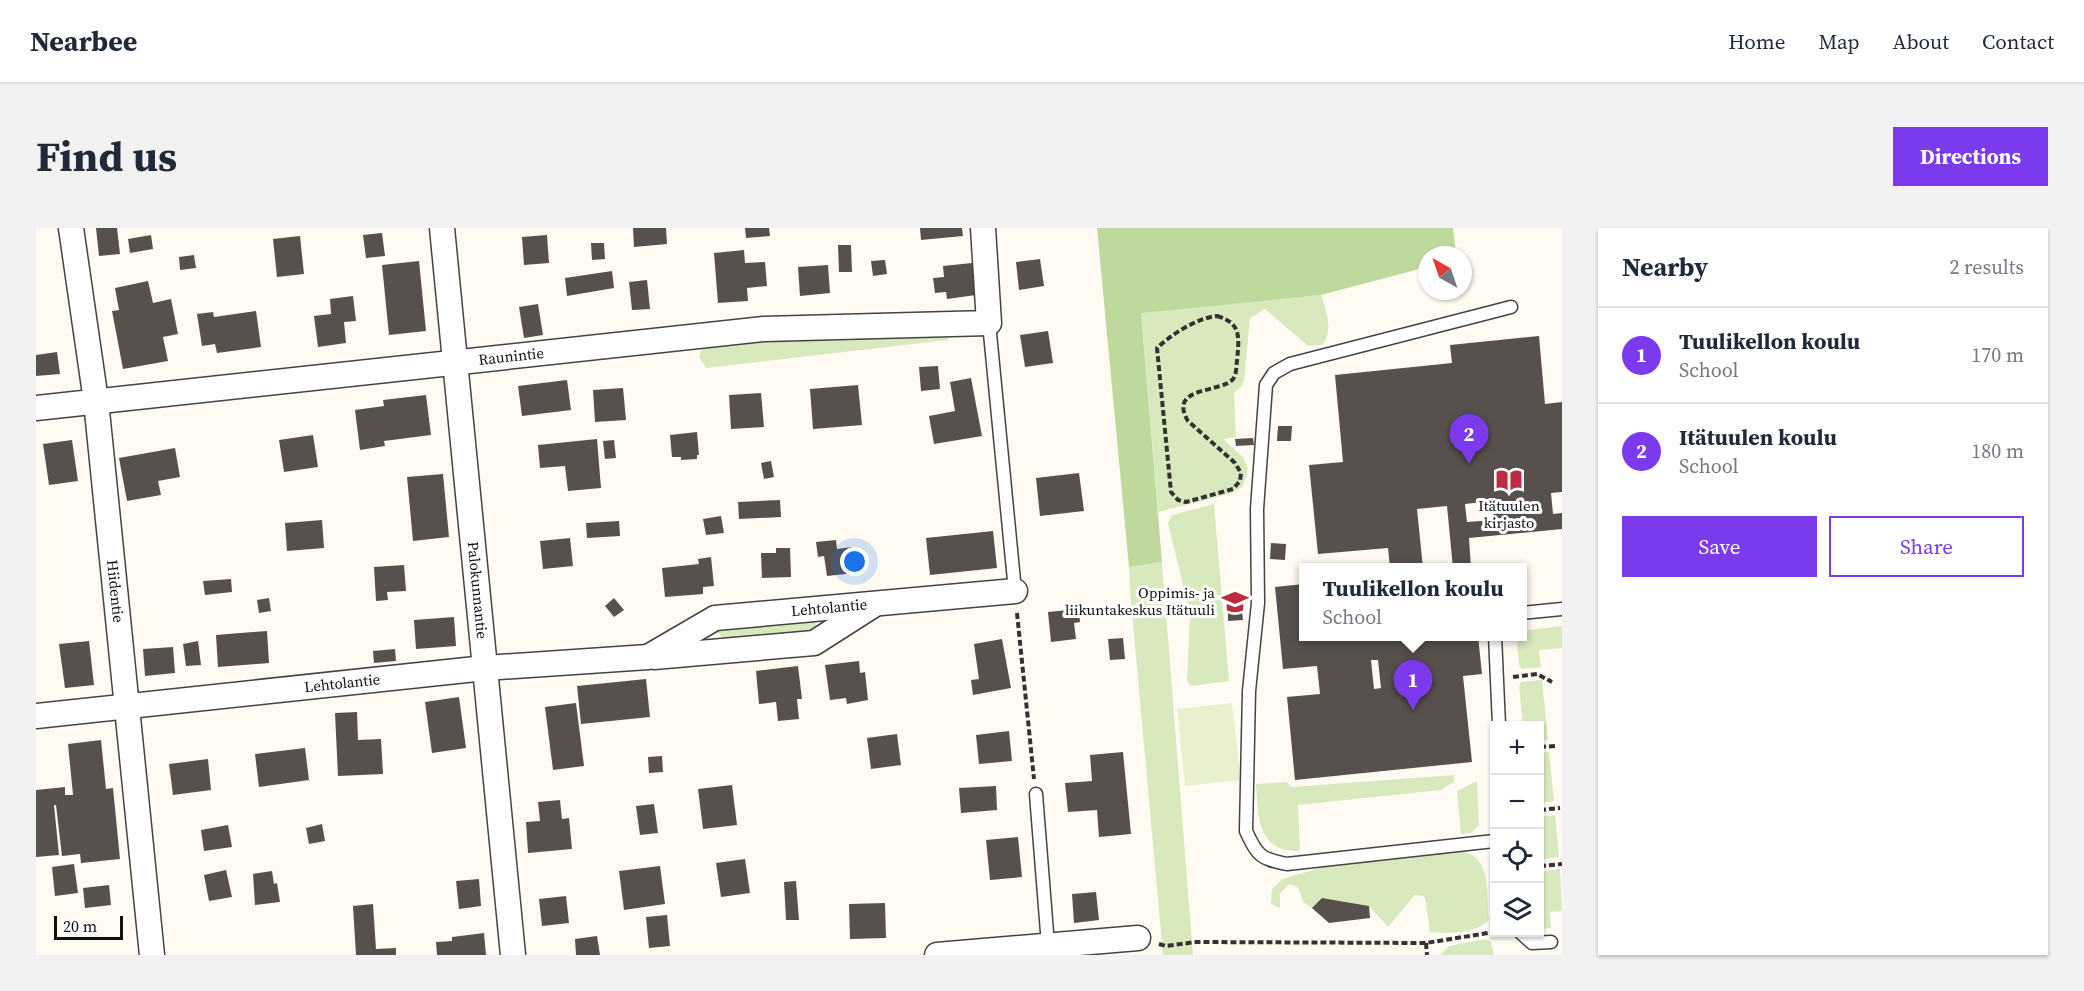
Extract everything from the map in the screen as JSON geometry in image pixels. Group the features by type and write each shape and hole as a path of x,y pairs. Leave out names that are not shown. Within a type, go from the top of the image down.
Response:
{"street":[{"name":"Hiidentie","path":"71,228 96,401 125,706 152,955"},
{"name":"Palokunnantie","path":"441,228 513,955"},
{"path":"983,228 989,323"},
{"name":"Raunintie","path":"36,408 764,329 989,323"},
{"name":"Lehtolantie","path":"648,657 715,618 1015,591"},
{"name":"Lehtolantie","path":"36,716 485,668 814,643 876,603"},
{"path":"937,955 1138,938"}],"lane":[{"path":"1490,841 1287,864 1267,860 1253,849 1246,831 1249,691 1258,603 1257,509 1266,385 1274,373 1290,364 1511,307"},
{"path":"989,323 1015,591"},
{"path":"1527,612 1562,609"},
{"path":"1495,641 1499,721"},
{"path":"1036,794 1048,945"},
{"path":"1525,937 1532,943 1551,942"}],"path":[{"path":"1217,316 1229,319 1236,329 1238,340 1236,372 1233,379 1223,385 1198,391 1189,397 1184,405 1183,414 1235,463 1241,472 1240,481 1233,489 1186,502 1178,500 1171,492 1157,348 1205,317 1217,316"},
{"path":"1015,591 1036,794"},
{"path":"1496,679 1537,674 1552,682"},
{"path":"1544,747 1555,746"},
{"path":"1544,810 1560,808"},
{"path":"1544,866 1562,864"},
{"path":"1138,938 1166,946 1196,942 1426,943 1490,933"},
{"path":"1426,943 1427,955"}],"green space":[{"path":"1097,228 1453,228 1455,246 1418,246 1418,269 1321,295 1141,313 1162,562 1129,567"},
{"path":"1321,295 1328,326 1323,345 1308,346 1265,309 1250,318 1244,380 1241,387 1234,393 1236,437 1223,439 1243,457 1248,469 1243,486 1233,493 1158,512 1141,312"},
{"path":"948,333 948,340 706,368 699,357 702,347 835,336"},
{"path":"1214,504 1229,681 1191,686 1187,681 1190,614 1168,523 1172,515"},
{"path":"1162,562 1193,955 1163,955 1130,590 1129,567"},
{"path":"804,615 817,625 804,637 727,642 717,632 725,624"},
{"path":"1562,626 1562,648 1539,650 1541,667 1522,669 1519,665 1517,642 1527,641 1529,630"},
{"path":"1542,680 1548,740 1544,740 1544,721 1523,721 1519,686 1521,682"},
{"path":"1232,703 1241,780 1185,786 1177,709"},
{"path":"1549,752 1554,801 1544,802 1544,775 1544,753"},
{"path":"1454,775 1454,782 1441,790 1298,805 1300,851 1275,846 1268,839 1259,820 1256,784 1286,782 1292,787"},
{"path":"1477,781 1479,825 1471,833 1461,834 1457,791"},
{"path":"1555,815 1559,857 1544,859 1544,816"},
{"path":"1459,851 1470,854 1478,860 1486,877 1489,920 1477,928 1453,933 1430,932 1425,898 1415,895 1388,927 1369,906 1323,898 1312,908 1303,902 1298,887 1289,884 1280,894 1280,908 1271,904 1272,889 1282,879 1334,864"},
{"path":"1560,869 1562,911 1550,912 1551,928 1544,929 1544,883 1544,871"},
{"path":"1486,939 1491,942 1494,955 1440,955 1449,946"}],"building":[{"path":"96,228 117,228 120,254 99,256"},
{"path":"633,228 666,228 667,244 634,247"},
{"path":"745,228 769,228 770,236 746,238"},
{"path":"920,228 962,228 963,236 921,240"},
{"path":"382,233 385,256 366,258 363,235"},
{"path":"151,235 153,249 130,253 128,239"},
{"path":"547,235 549,263 524,265 522,237"},
{"path":"300,236 304,274 277,277 273,239"},
{"path":"591,243 604,243 605,259 592,260"},
{"path":"838,245 851,245 852,272 839,272"},
{"path":"744,250 745,263 765,262 767,286 747,288 748,301 718,303 714,253"},
{"path":"194,255 196,268 180,270 179,257"},
{"path":"1040,259 1044,286 1019,290 1016,262"},
{"path":"885,260 887,274 873,276 871,261"},
{"path":"419,261 426,331 389,335 382,265"},
{"path":"972,263 976,295 947,299 946,292 935,293 933,278 944,277 943,266"},
{"path":"828,265 830,293 800,296 798,267"},
{"path":"612,271 614,288 567,296 565,278"},
{"path":"647,280 650,309 632,310 629,282"},
{"path":"148,281 153,303 171,299 178,334 163,337 168,361 123,369 112,311 119,310 115,288"},
{"path":"353,296 356,321 344,322 346,343 318,347 314,316 331,314 330,299"},
{"path":"538,304 543,335 524,338 519,307"},
{"path":"256,311 261,347 217,353 215,344 202,346 197,314 213,312 214,317"},
{"path":"1048,331 1053,363 1025,367 1020,335"},
{"path":"1539,336 1545,404 1562,402 1562,492 1551,493 1553,514 1562,513 1562,529 1469,538 1471,563 1453,563 1447,506 1417,509 1422,563 1390,563 1388,548 1318,554 1309,465 1343,462 1335,375 1452,363 1450,345","holes":["1492,501 1494,520 1467,522 1465,504"]},
{"path":"57,352 60,374 36,376 36,355"},
{"path":"938,366 940,389 921,391 919,367"},
{"path":"971,378 982,436 934,444 929,416 955,411 950,382"},
{"path":"567,380 571,410 522,416 518,386"},
{"path":"858,385 862,425 813,429 810,389"},
{"path":"623,388 626,420 595,422 593,390"},
{"path":"761,393 764,427 731,429 729,395"},
{"path":"426,395 431,435 384,441 385,446 360,450 355,410 384,406 383,400"},
{"path":"1278,426 1292,426 1291,441 1277,441"},
{"path":"697,432 699,455 697,459 681,460 681,457 672,457 670,435"},
{"path":"313,435 318,467 284,472 279,440"},
{"path":"1253,438 1254,445 1236,446 1235,439"},
{"path":"597,439 601,488 568,491 565,466 540,468 538,445"},
{"path":"72,440 78,481 49,485 43,444"},
{"path":"614,440 616,458 605,459 603,441"},
{"path":"175,448 180,477 158,481 161,495 127,501 119,458"},
{"path":"771,461 774,477 764,479 761,463"},
{"path":"1079,473 1084,511 1040,516 1036,478"},
{"path":"443,474 449,537 413,541 407,477"},
{"path":"780,500 781,517 739,519 738,502"},
{"path":"721,516 724,533 706,535 703,519"},
{"path":"322,520 324,548 287,551 285,523"},
{"path":"619,521 620,536 587,538 586,523"},
{"path":"993,531 997,568 930,575 926,538"},
{"path":"570,538 573,566 543,569 540,541"},
{"path":"836,540 837,549 852,547 855,573 827,576 824,556 818,557 816,542"},
{"path":"1271,543 1286,544 1285,560 1270,559"},
{"path":"776,548 790,548 791,577 762,578 761,553 776,553"},
{"path":"711,557 714,586 703,587 703,594 665,597 662,568 699,564 698,559"},
{"path":"404,565 406,591 387,592 388,600 376,601 374,567"},
{"path":"231,579 232,592 205,595 203,581"},
{"path":"1299,585 1299,641 1479,641 1482,674 1463,676 1472,762 1295,780 1287,697 1320,694 1317,666 1283,669 1275,587","holes":["1371,660 1378,660 1381,688 1374,689"]},
{"path":"269,598 271,611 259,613 257,600"},
{"path":"614,598 624,610 614,617 605,606"},
{"path":"1079,609 1080,622 1074,623 1076,639 1051,642 1048,612"},
{"path":"1228,611 1242,611 1243,620 1228,621"},
{"path":"454,617 456,646 416,649 414,620"},
{"path":"267,631 269,663 218,667 216,635"},
{"path":"1123,638 1125,659 1110,660 1108,639"},
{"path":"1002,639 1011,688 973,695 971,680 979,679 974,644"},
{"path":"89,641 94,685 65,688 59,644"},
{"path":"198,641 201,665 186,666 183,644"},
{"path":"173,647 175,673 145,676 143,649"},
{"path":"395,649 396,661 374,663 373,651"},
{"path":"859,661 860,673 865,672 868,700 847,704 846,698 830,700 825,665"},
{"path":"798,666 802,699 797,699 799,719 778,721 776,702 759,704 756,671"},
{"path":"646,679 650,717 581,724 577,686"},
{"path":"459,697 466,748 432,753 425,702"},
{"path":"576,703 584,766 553,770 545,707"},
{"path":"357,712 358,740 381,739 383,774 338,776 335,713"},
{"path":"1009,731 1012,761 979,764 976,735"},
{"path":"897,734 901,765 871,769 867,738"},
{"path":"101,740 106,789 113,788 120,859 81,863 80,854 62,856 56,805 54,805 59,855 36,857 36,790 65,787 65,795 73,795 68,744"},
{"path":"305,748 309,780 259,787 255,754"},
{"path":"1123,752 1131,834 1099,837 1097,810 1068,812 1065,783 1092,781 1090,755"},
{"path":"662,756 663,772 649,773 648,757"},
{"path":"208,759 211,790 173,795 169,764"},
{"path":"732,785 737,825 703,829 698,789"},
{"path":"996,786 997,810 961,813 959,788"},
{"path":"560,800 562,819 569,818 572,849 528,853 526,822 540,821 538,802"},
{"path":"654,804 658,833 640,835 636,806"},
{"path":"322,824 325,841 309,844 306,828"},
{"path":"228,825 232,847 204,851 201,830"},
{"path":"1018,837 1022,877 990,880 986,840"},
{"path":"745,859 750,893 721,897 716,863"},
{"path":"74,864 78,893 55,896 52,867"},
{"path":"660,866 665,904 624,910 619,871"},
{"path":"226,870 232,897 209,901 204,875"},
{"path":"272,871 274,884 277,883 280,902 255,905 253,874"},
{"path":"479,879 481,906 459,909 456,881"},
{"path":"796,881 799,920 786,920 784,882"},
{"path":"109,885 111,905 85,908 83,888"},
{"path":"1096,892 1099,920 1074,923 1072,894"},
{"path":"566,896 569,923 542,926 539,899"},
{"path":"1322,898 1369,906 1370,918 1329,923 1312,908"},
{"path":"885,903 886,938 850,939 849,904"},
{"path":"373,904 376,949 396,948 396,955 356,955 353,906"},
{"path":"667,915 670,946 649,948 646,917"},
{"path":"484,933 486,955 437,955 436,942 452,941 452,937"},
{"path":"597,936 600,955 576,955 575,939"}],"place":[{"name":"Itätuulen koulu","path":"1469,464"},
{"name":"Itätuulen kirjasto","path":"1509,480"},
{"name":"Oppimis- ja liikuntakeskus Itätuuli","path":"1235,602"},
{"name":"Tuulikellon koulu","path":"1413,710"}]}
